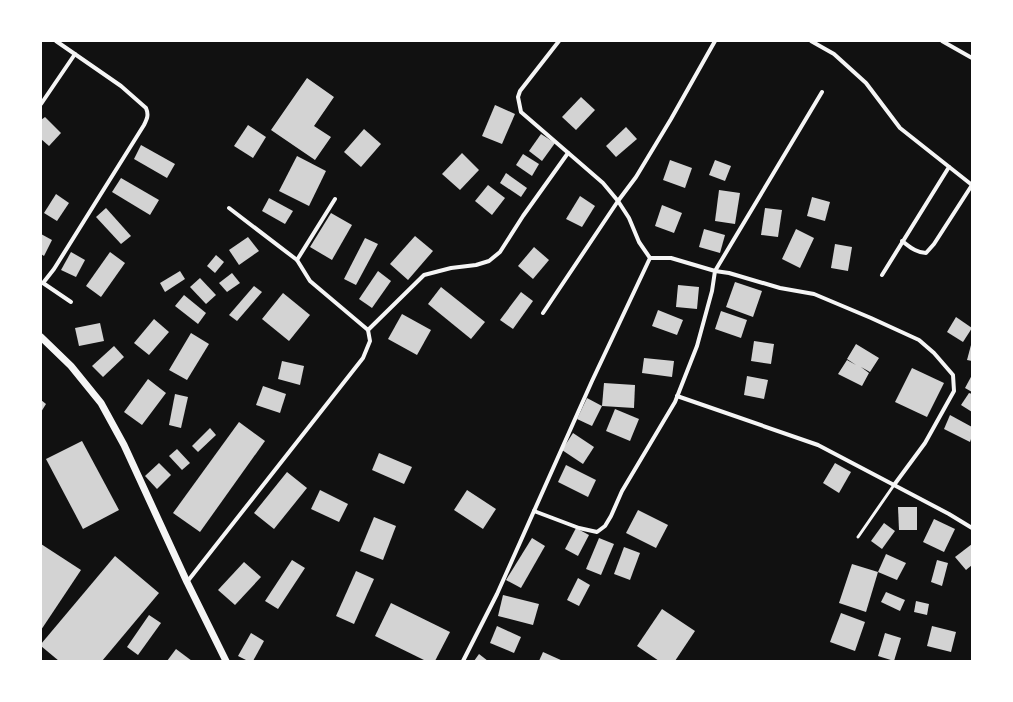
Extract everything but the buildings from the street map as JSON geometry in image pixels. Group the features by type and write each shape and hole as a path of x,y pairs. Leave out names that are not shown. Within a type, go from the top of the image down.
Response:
{"street":[{"path":"56,41 121,86 146,108 148,117 96,202 42,283 71,302"},
{"path":"559,41 520,91 518,103 521,112 603,183 618,201 629,218 639,242 650,258"},
{"path":"543,313 618,201 636,177 715,41"},
{"path":"811,41 834,54 866,83 900,128 972,185 934,244 926,253 922,253 911,248 902,241"},
{"path":"942,41 972,58"},
{"path":"41,104 75,54"},
{"path":"534,511 579,528 597,532 605,526 622,491 677,396 697,346 712,291 715,271 822,92"},
{"path":"368,330 424,275 451,268 476,265 489,261 500,252 523,216 568,153"},
{"path":"882,275 949,167"},
{"path":"297,260 335,199"},
{"path":"187,582 363,358 370,341 368,330 310,281 297,260 229,208"},
{"path":"650,258 672,258 780,288 814,294 918,340 934,353 953,375 954,391 925,443 894,484"},
{"path":"463,661 497,594 650,258"},
{"path":"41,337 71,366 101,403 124,445 187,582 226,661"},
{"path":"677,396 818,445 950,514 972,528"}],"lane":[{"path":"858,537 894,484"}]}
